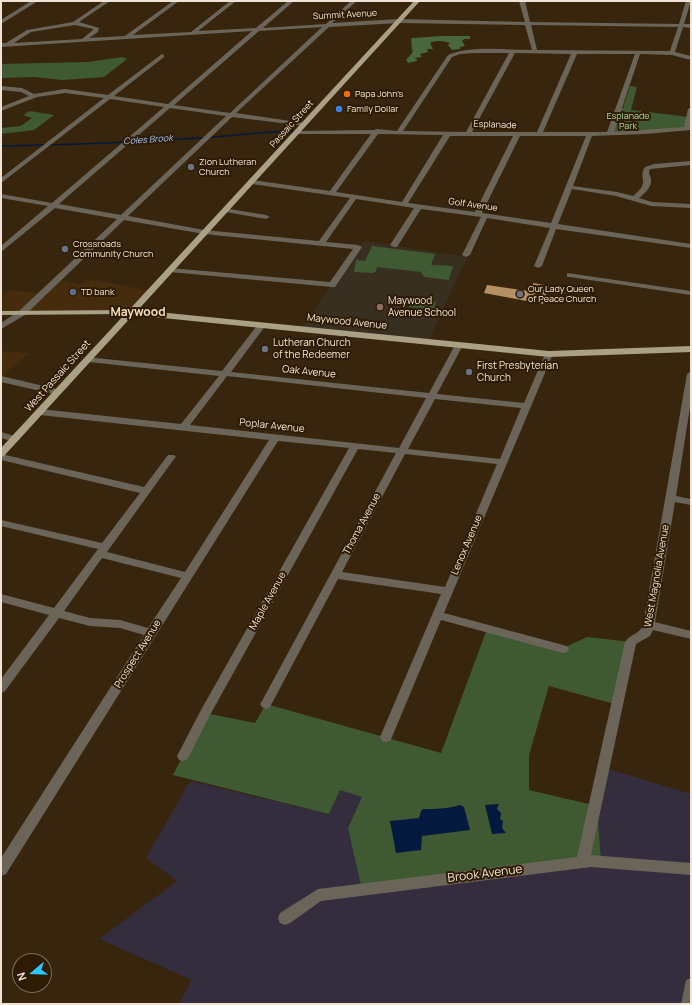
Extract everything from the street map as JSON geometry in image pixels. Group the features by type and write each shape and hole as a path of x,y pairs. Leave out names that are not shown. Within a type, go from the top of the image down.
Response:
{"main road":[{"name":"Passaic Street","path":"131,312 417,1"},
{"name":"Maywood Avenue","path":"1,313 131,312 549,354 691,349"},
{"name":"West Passaic Street","path":"1,456 131,312"}],"street":[{"path":"2,20 35,1"},
{"path":"75,23 107,1"},
{"path":"126,38 176,1"},
{"path":"192,34 233,1"},
{"path":"1,250 291,1"},
{"path":"1,327 22,313 279,69 354,1"},
{"path":"522,1 535,52"},
{"path":"672,53 689,1"},
{"name":"Summit Avenue","path":"4,45 399,21 691,26"},
{"path":"4,45 29,31 75,23 96,28 96,31 83,40"},
{"path":"400,132 452,55 469,51 672,53 690,58"},
{"path":"468,134 513,51"},
{"path":"539,135 575,52"},
{"path":"610,133 638,53"},
{"path":"1,181 162,56"},
{"path":"1,88 22,90 34,96"},
{"path":"1,109 46,92 65,91 304,125"},
{"path":"689,128 691,109"},
{"name":"Esplanade","path":"298,132 377,131 539,135 659,132 689,128"},
{"path":"332,193 377,131"},
{"path":"404,204 448,133"},
{"path":"538,266 590,134"},
{"path":"466,255 481,215 517,135"},
{"path":"634,199 640,195 648,184 645,172 647,168 691,163"},
{"name":"Golf Avenue","path":"252,182 691,246"},
{"path":"569,187 617,194 660,205 691,206"},
{"path":"1,196 204,232 358,247 332,285 170,270"},
{"path":"321,244 354,196"},
{"path":"394,245 419,206"},
{"path":"226,210 266,217"},
{"path":"570,275 691,293"},
{"path":"1,335 16,323 22,313"},
{"path":"183,428 262,325"},
{"name":"Thoma Avenue","path":"266,704 459,345"},
{"name":"Lenox Avenue","path":"386,737 549,354"},
{"name":"Oak Avenue","path":"88,359 526,406"},
{"name":"West Magnolia Avenue","path":"583,862 632,642 646,633 650,626 691,374"},
{"path":"1,379 58,392"},
{"name":"Poplar Avenue","path":"40,412 503,462"},
{"path":"1,436 15,439"},
{"name":"Prospect Avenue","path":"1,870 275,438"},
{"name":"Maple Avenue","path":"183,756 209,706 355,446"},
{"path":"1,456 146,490"},
{"path":"1,688 171,457"},
{"path":"671,498 691,502"},
{"path":"1,523 187,576"},
{"path":"335,575 448,591"},
{"path":"1,598 90,622 120,624 151,632"},
{"path":"438,616 563,648"},
{"path":"650,626 691,635"},
{"name":"Brook Avenue","path":"285,918 318,895 591,861 691,869"},
{"path":"688,1004 691,984"}],"shaded area":[{"name":"Maywood Avenue School","path":"365,241 467,257 428,342 301,329 358,247"},
{"path":"90,279 151,291 131,312 1,313 1,299 11,290 41,294 56,280 82,284"},
{"path":"1,351 29,353 1,377"},
{"path":"605,768 691,794 691,1004 179,1004 192,980 99,939 177,881 146,858 190,781 329,814 340,790 362,797 348,828 597,806"}],"green space":[{"path":"470,36 470,39 464,39 462,41 465,46 460,47 460,49 452,50 448,45 450,43 435,41 430,43 433,49 427,49 428,52 420,54 422,57 415,58 417,61 408,63 406,60 413,52 412,38"},
{"path":"122,57 127,59 104,77 63,80 34,77 1,78 1,64 88,62"},
{"name":"Esplanade Park","path":"630,86 637,87 631,110 689,117 687,128 610,133 620,108 623,108"},
{"path":"30,111 54,115 34,130 1,134 1,128 21,126 32,118 23,115"},
{"path":"372,246 435,254 431,265 453,266 449,280 424,277 421,272 377,267 376,271 373,273 354,272 356,260 365,261"},
{"path":"411,299 436,302 434,309 409,307"},
{"path":"487,629 563,648 587,637 631,642 618,705 549,686 529,755 529,790 597,806 601,862 362,889 348,828 362,797 340,790 329,814 173,775 205,713 255,723 266,704 441,753"}],"water":[{"path":"499,804 497,809 501,813 500,819 503,821 502,828 506,833 492,834 485,805"},
{"path":"460,805 464,807 470,830 422,836 421,850 396,853 390,821 419,818 423,809 437,809"}],"building":[{"name":"Our Lady Queen of Peace Church","path":"533,283 549,286 543,304 484,293 487,285 528,291 530,285 533,285"}],"waterway":[{"name":"Coles Brook","path":"1,146 135,142 294,131"}],"place":[{"name":"Papa John's","path":"347,94"},
{"name":"Family Dollar","path":"339,109"},
{"name":"Zion Lutheran Church","path":"191,167"},
{"name":"Crossroads Community Church","path":"65,249"},
{"name":"TD bank","path":"73,292"},
{"name":"Our Lady Queen of Peace Church","path":"520,294"},
{"name":"Maywood Avenue School","path":"380,307"},
{"name":"Lutheran Church of the Redeemer","path":"265,349"},
{"name":"First Presbyterian Church","path":"469,372"}],"district":[{"name":"Maywood","path":"138,313"}]}
